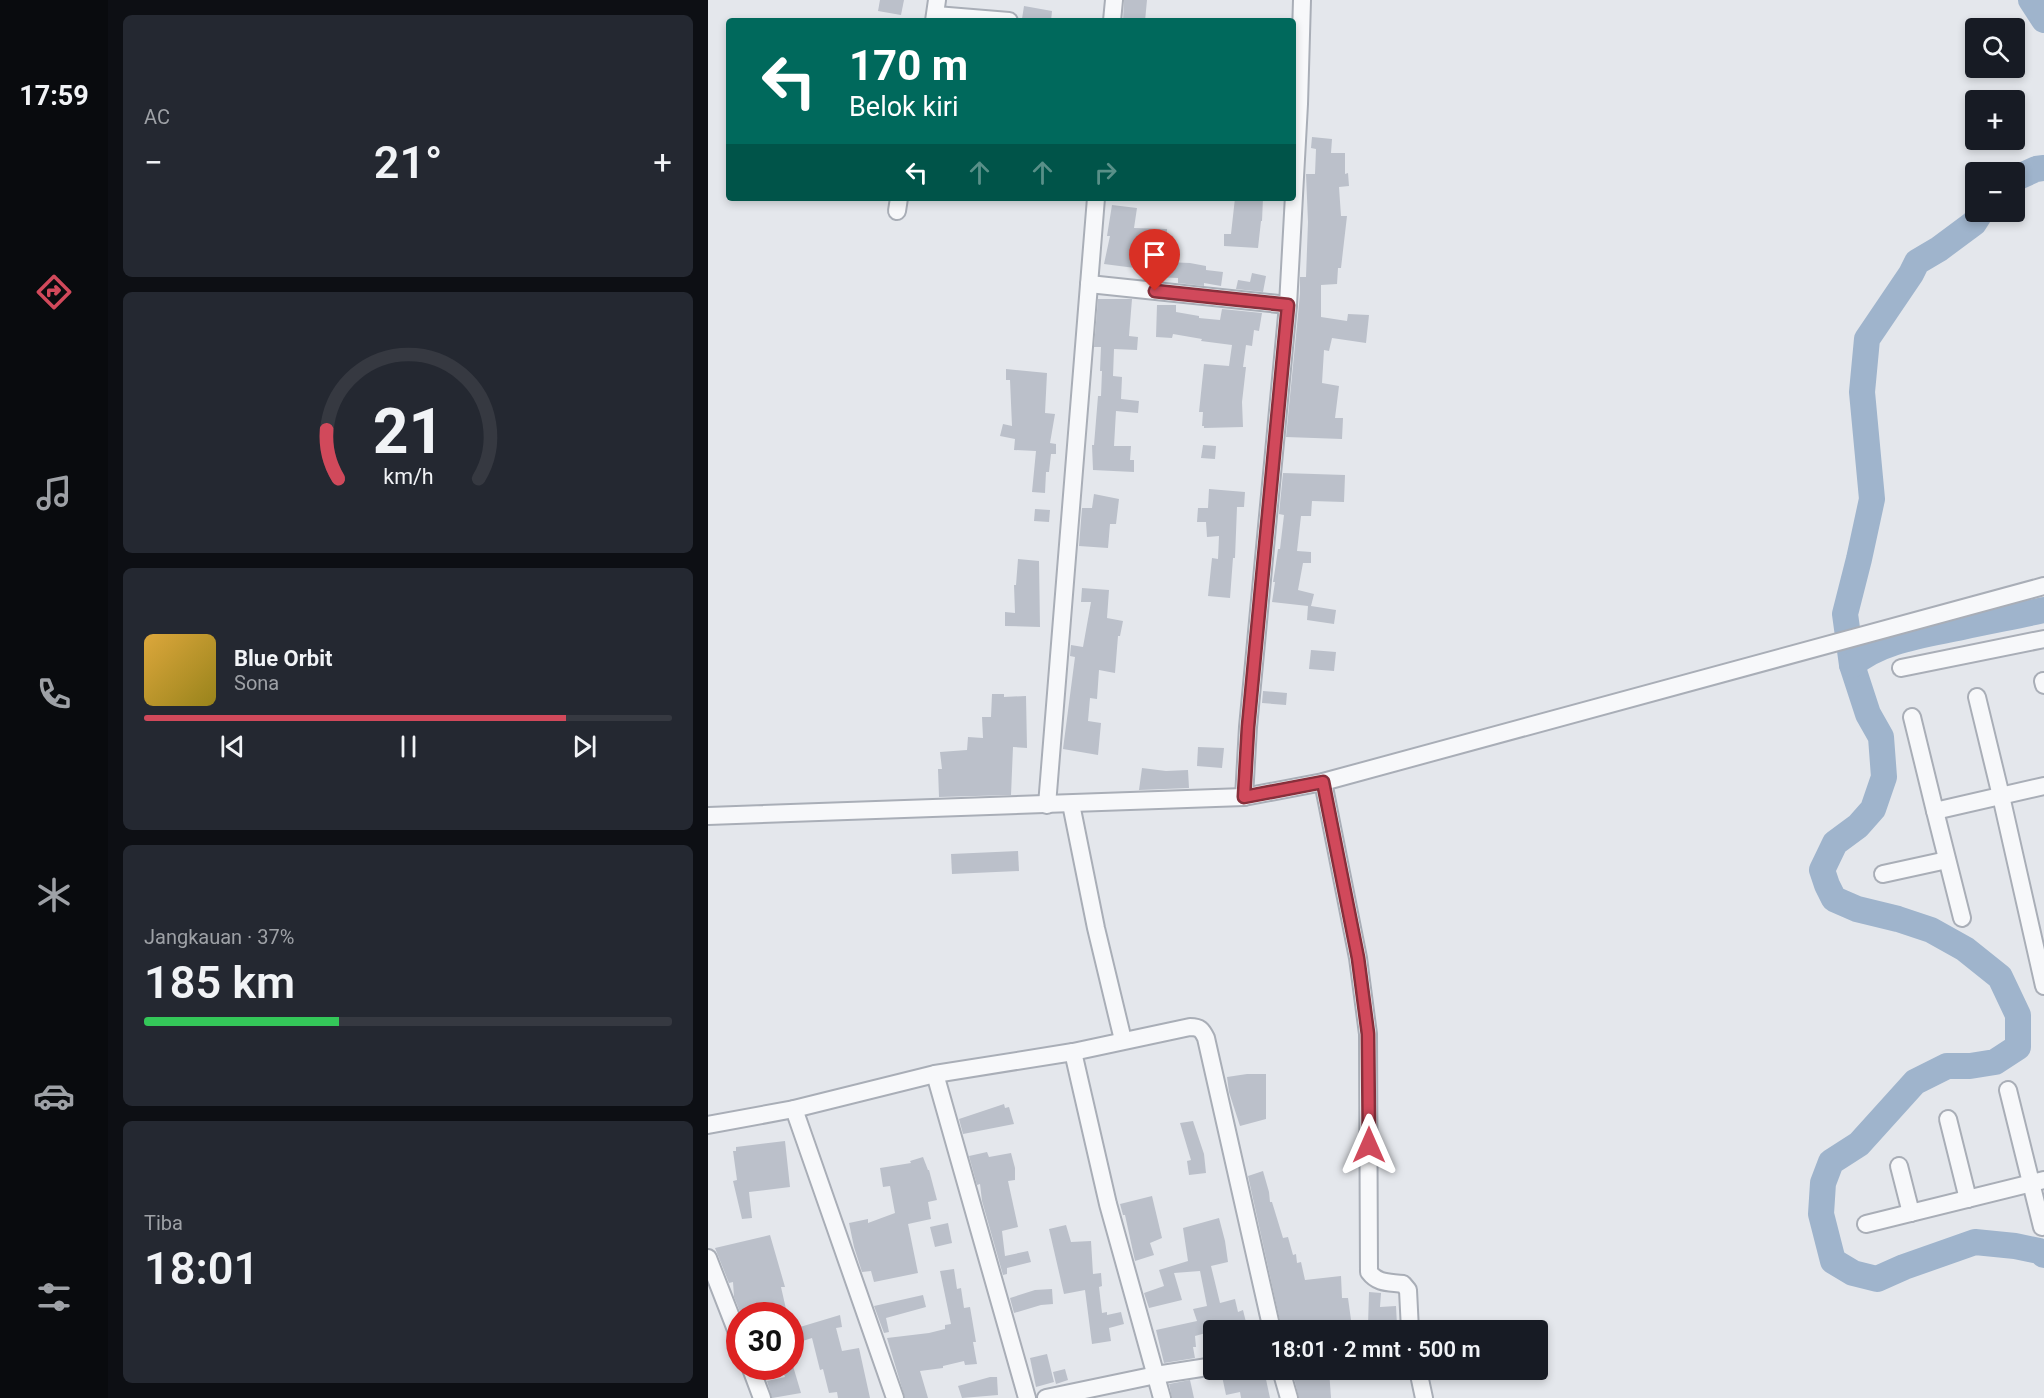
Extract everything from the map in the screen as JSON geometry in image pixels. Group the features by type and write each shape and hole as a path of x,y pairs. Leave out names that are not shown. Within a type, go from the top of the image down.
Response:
{"street":[{"path":"1112,18 1114,0"},
{"path":"1296,159 1302,0"},
{"path":"936,12 985,18"},
{"path":"1047,805 1096,201"},
{"path":"1244,797 1248,727 1288,305 1294,201"},
{"path":"1089,284 1288,305"},
{"path":"708,816 1244,797 1323,782 2044,586"},
{"path":"1901,668 2044,639"},
{"path":"1977,697 2044,986"},
{"path":"1912,717 1962,918"},
{"path":"1323,782 1358,958 1368,1034 1369,1272 1381,1282 1406,1286 1410,1320"},
{"path":"1935,811 2044,786"},
{"path":"1071,804 1096,928 1123,1040"},
{"path":"1883,874 1947,860"},
{"path":"708,1125 794,1109 934,1074 1073,1052 1190,1027 1202,1030 1206,1038 1270,1320"},
{"path":"1073,1052 1108,1204 1162,1398"},
{"path":"934,1074 1028,1398"},
{"path":"2008,1090 2037,1182 2042,1227"},
{"path":"794,1109 896,1398"},
{"path":"1948,1119 1968,1199"},
{"path":"1899,1166 1911,1213"},
{"path":"1866,1224 2037,1182"},
{"path":"708,1258 726,1304"},
{"path":"1046,1398 1203,1368"},
{"path":"755,1380 762,1398"},
{"path":"1284,1380 1289,1398"},
{"path":"1420,1380 1424,1398"}],"building":[{"path":"880,0 904,0 901,15 878,11"},
{"path":"1124,0 1147,0 1145,18 1123,18"},
{"path":"1024,6 1052,11 1051,18 1022,18"},
{"path":"1312,137 1332,139 1331,153 1345,153 1345,174 1348,173 1349,186 1339,187 1341,216 1347,216 1341,268 1338,268 1337,284 1321,285 1321,317 1347,321 1348,314 1369,315 1366,343 1332,338 1329,351 1324,350 1322,383 1339,386 1335,418 1343,418 1342,439 1286,437 1300,277 1306,277 1308,222 1306,174 1315,174 1316,149 1311,148"},
{"path":"1235,201 1263,201 1258,248 1224,246 1224,234 1231,234"},
{"path":"1112,205 1137,208 1134,228 1167,229 1166,262 1190,263 1206,266 1206,270 1223,272 1221,286 1204,283 1204,286 1178,283 1178,278 1153,277 1154,247 1137,246 1135,268 1104,264 1110,236 1107,236"},
{"path":"1252,273 1266,276 1263,292 1236,289 1238,280 1250,282"},
{"path":"1098,299 1132,299 1129,336 1138,337 1137,350 1114,349 1113,376 1122,377 1121,399 1139,401 1138,413 1116,411 1114,446 1131,446 1130,460 1134,460 1134,472 1093,470 1092,445 1094,445 1098,396 1101,396 1102,371 1100,371 1101,347 1094,347"},
{"path":"1157,305 1176,305 1176,312 1220,320 1222,309 1262,313 1259,331 1254,330 1252,346 1246,345 1243,367 1246,367 1242,402 1243,427 1204,428 1202,426 1203,412 1199,412 1204,364 1229,366 1232,345 1173,334 1172,338 1156,337"},
{"path":"1006,369 1047,373 1045,413 1055,414 1050,443 1056,444 1056,454 1051,454 1049,472 1046,472 1045,493 1032,492 1036,451 1014,450 1015,439 1000,436 1003,424 1012,426 1010,380 1006,380"},
{"path":"1203,445 1216,446 1215,459 1201,458"},
{"path":"1283,473 1345,475 1344,502 1312,501 1311,516 1301,516 1297,551 1311,552 1311,563 1303,563 1298,590 1314,594 1311,606 1336,610 1334,624 1307,620 1308,606 1272,602 1284,515 1279,514"},
{"path":"1209,489 1245,492 1244,507 1237,507 1235,558 1233,558 1230,598 1208,596 1212,558 1218,559 1219,536 1207,537 1206,522 1197,522 1198,508 1208,508"},
{"path":"1094,494 1119,499 1116,524 1110,524 1108,548 1079,546 1082,508 1092,508"},
{"path":"1035,509 1050,510 1049,522 1034,521"},
{"path":"1018,559 1039,561 1040,627 1005,626 1005,612 1015,613 1014,585 1016,585"},
{"path":"1082,588 1109,590 1107,618 1123,621 1120,636 1118,636 1115,673 1099,670 1097,699 1090,698 1088,721 1101,723 1098,755 1063,749 1075,657 1070,656 1071,645 1083,647 1091,602 1081,602"},
{"path":"1311,650 1336,652 1334,671 1309,669"},
{"path":"1263,691 1287,693 1286,705 1262,703"},
{"path":"992,694 1004,694 1004,697 1026,696 1027,748 1013,747 1011,795 939,797 938,769 942,769 940,752 967,750 968,737 983,738 982,717 991,717"},
{"path":"1198,747 1224,748 1222,768 1197,766"},
{"path":"1142,768 1166,771 1188,770 1189,788 1139,790"},
{"path":"1018,851 1019,871 952,874 951,854"},
{"path":"1266,1074 1266,1119 1240,1126 1229,1092 1227,1077"},
{"path":"1004,1104 1005,1108 1009,1107 1014,1124 963,1134 959,1119"},
{"path":"1193,1121 1204,1154 1206,1173 1189,1175 1187,1161 1191,1160 1180,1123"},
{"path":"785,1141 790,1187 749,1192 752,1218 742,1219 733,1181 737,1180 733,1151 736,1151 736,1147"},
{"path":"987,1152 989,1157 1011,1153 1015,1168 1015,1180 1008,1181 1018,1227 1002,1231 1005,1256 1028,1251 1031,1262 1007,1268 1007,1274 1003,1275 982,1201 980,1184 977,1185 969,1156"},
{"path":"923,1157 937,1200 928,1202 931,1219 908,1224 918,1273 874,1282 871,1271 862,1272 849,1223 868,1219 868,1223 895,1213 890,1186 883,1187 880,1168 911,1163 910,1161"},
{"path":"1263,1171 1270,1202 1272,1202 1283,1238 1288,1237 1293,1255 1296,1254 1297,1263 1301,1262 1305,1280 1341,1276 1342,1298 1348,1298 1351,1320 1280,1320 1248,1176"},
{"path":"1152,1196 1162,1238 1150,1243 1154,1255 1135,1261 1125,1215 1123,1215 1120,1204"},
{"path":"1219,1218 1228,1262 1211,1266 1220,1303 1235,1299 1238,1312 1243,1310 1246,1320 1203,1320 1203,1334 1195,1336 1196,1347 1193,1347 1195,1358 1164,1363 1156,1330 1197,1321 1193,1309 1207,1306 1200,1271 1174,1273 1182,1300 1149,1308 1144,1293 1164,1286 1159,1270 1188,1261 1183,1228"},
{"path":"948,1223 952,1243 935,1247 930,1227"},
{"path":"1066,1225 1071,1242 1091,1241 1093,1274 1101,1273 1102,1286 1099,1287 1102,1313 1107,1312 1107,1315 1121,1312 1124,1324 1109,1328 1111,1341 1092,1344 1085,1290 1064,1294 1049,1229"},
{"path":"770,1235 785,1287 781,1287 784,1302 736,1302 733,1282 729,1283 715,1248"},
{"path":"954,1269 957,1289 961,1288 964,1308 970,1307 977,1364 965,1365 964,1361 943,1366 943,1368 920,1371 928,1398 905,1398 887,1338 929,1333 945,1329 945,1325 951,1324 940,1271"},
{"path":"1052,1289 1053,1304 1014,1313 1010,1298 1035,1290"},
{"path":"1369,1292 1381,1293 1380,1307 1396,1306 1397,1320 1368,1320"},
{"path":"923,1295 926,1307 886,1318 889,1332 884,1333 874,1306"},
{"path":"840,1315 842,1327 836,1328 842,1351 859,1348 870,1398 838,1398 837,1392 829,1393 823,1369 820,1370 812,1338 804,1341 804,1326"},
{"path":"1047,1354 1054,1382 1036,1387 1030,1358"},
{"path":"1065,1369 1068,1380 1056,1384 1053,1372"},
{"path":"997,1377 998,1395 962,1398 958,1386"},
{"path":"797,1380 801,1393 772,1398 767,1381"},
{"path":"1190,1380 1194,1398 1172,1398 1169,1384"},
{"path":"1223,1380 1266,1380 1270,1398 1241,1398 1240,1392 1226,1395"},
{"path":"1294,1380 1330,1380 1331,1398 1299,1398"}],"waterway":[{"path":"2031,0 2044,20"},
{"path":"2025,174 2044,168"},
{"path":"1975,222 1939,249 1917,262 1867,339 1862,392 1872,499 1845,614 1852,665 1868,714 1881,737 1884,777 1873,809 1858,826 1835,843 1822,870 1834,899 1857,909 1931,930 1965,949 2000,977 2018,1015 2018,1047 1995,1062 1970,1066 1947,1066 1915,1082 1859,1144 1831,1162 1823,1183 1821,1214 1833,1261 1853,1273 1877,1279 1975,1242 2015,1246 2039,1251 2044,1255"},
{"path":"1852,665 1890,644 2044,610"}],"route":[{"path":"1155,291 1288,305 1248,727 1244,797 1323,782 1358,958 1368,1034 1369,1145"}]}
